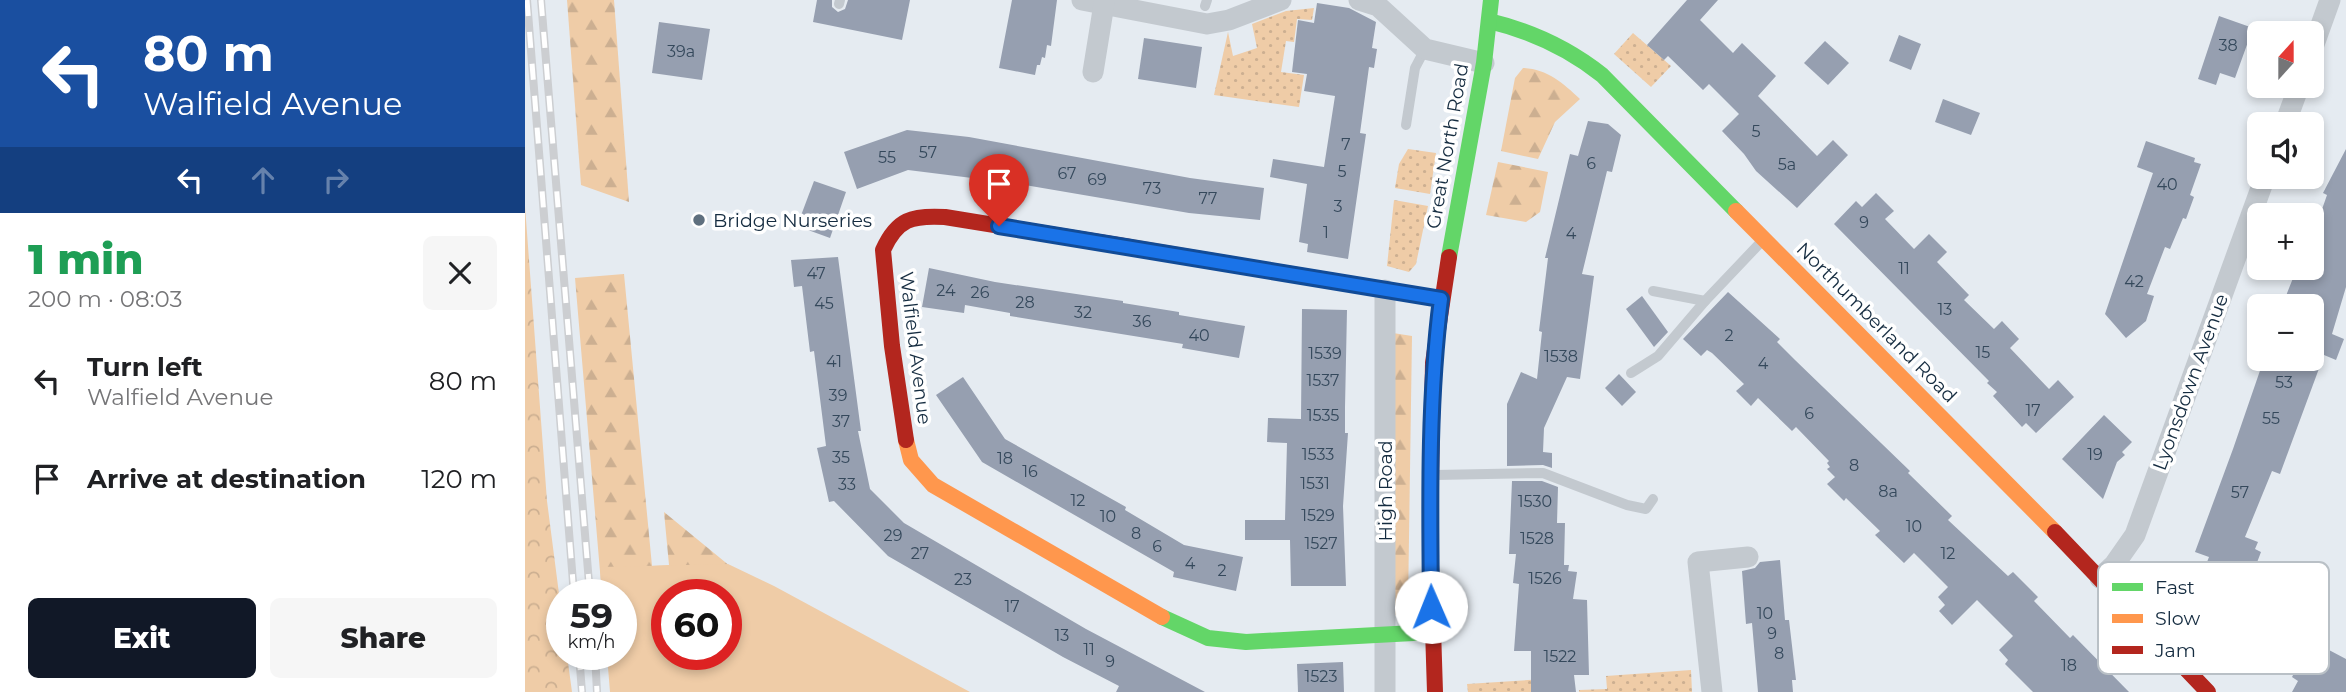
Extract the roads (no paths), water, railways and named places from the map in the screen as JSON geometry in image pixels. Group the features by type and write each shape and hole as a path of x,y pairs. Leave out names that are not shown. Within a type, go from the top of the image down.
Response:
{"street":[{"path":"1082,0 1207,24 1229,20 1281,0"},
{"path":"1359,0 1378,6 1425,50 1484,63"},
{"name":"Great North Road","path":"1441,299 1484,63 1491,0"},
{"path":"2322,21 2330,0"},
{"path":"1093,72 1104,4"},
{"name":"Northumberland Road","path":"1489,22 1541,36 1591,66 1683,154 2098,577"},
{"name":"Lyonsdown Avenue","path":"2116,562 2135,535 2261,189"},
{"name":"Walfield Avenue","path":"1432,632 1246,642 1209,638 1178,626 933,485 911,460 907,444 892,346 883,250 888,235 905,219 923,216 972,221 1441,299"},
{"name":"High Road","path":"1385,290 1385,692"},
{"path":"1435,692 1430,475 1433,363 1441,299"},
{"path":"1711,692 1698,562 1748,557"},
{"name":"Northumberland Road","path":"2191,674 2208,692"}],"lane":[{"path":"1406,125 1415,68 1425,50"},
{"path":"1631,373 1658,356 1764,239"},
{"path":"1653,290 1705,301"},
{"path":"1430,475 1543,473 1627,505 1646,509 1653,499"}],"railway":[{"path":"527,0 573,579"},
{"path":"541,0 589,579"},
{"path":"580,670 582,692"},
{"path":"596,670 597,692"}],"place":[{"name":"Bridge Nurseries","path":"699,220"}]}
